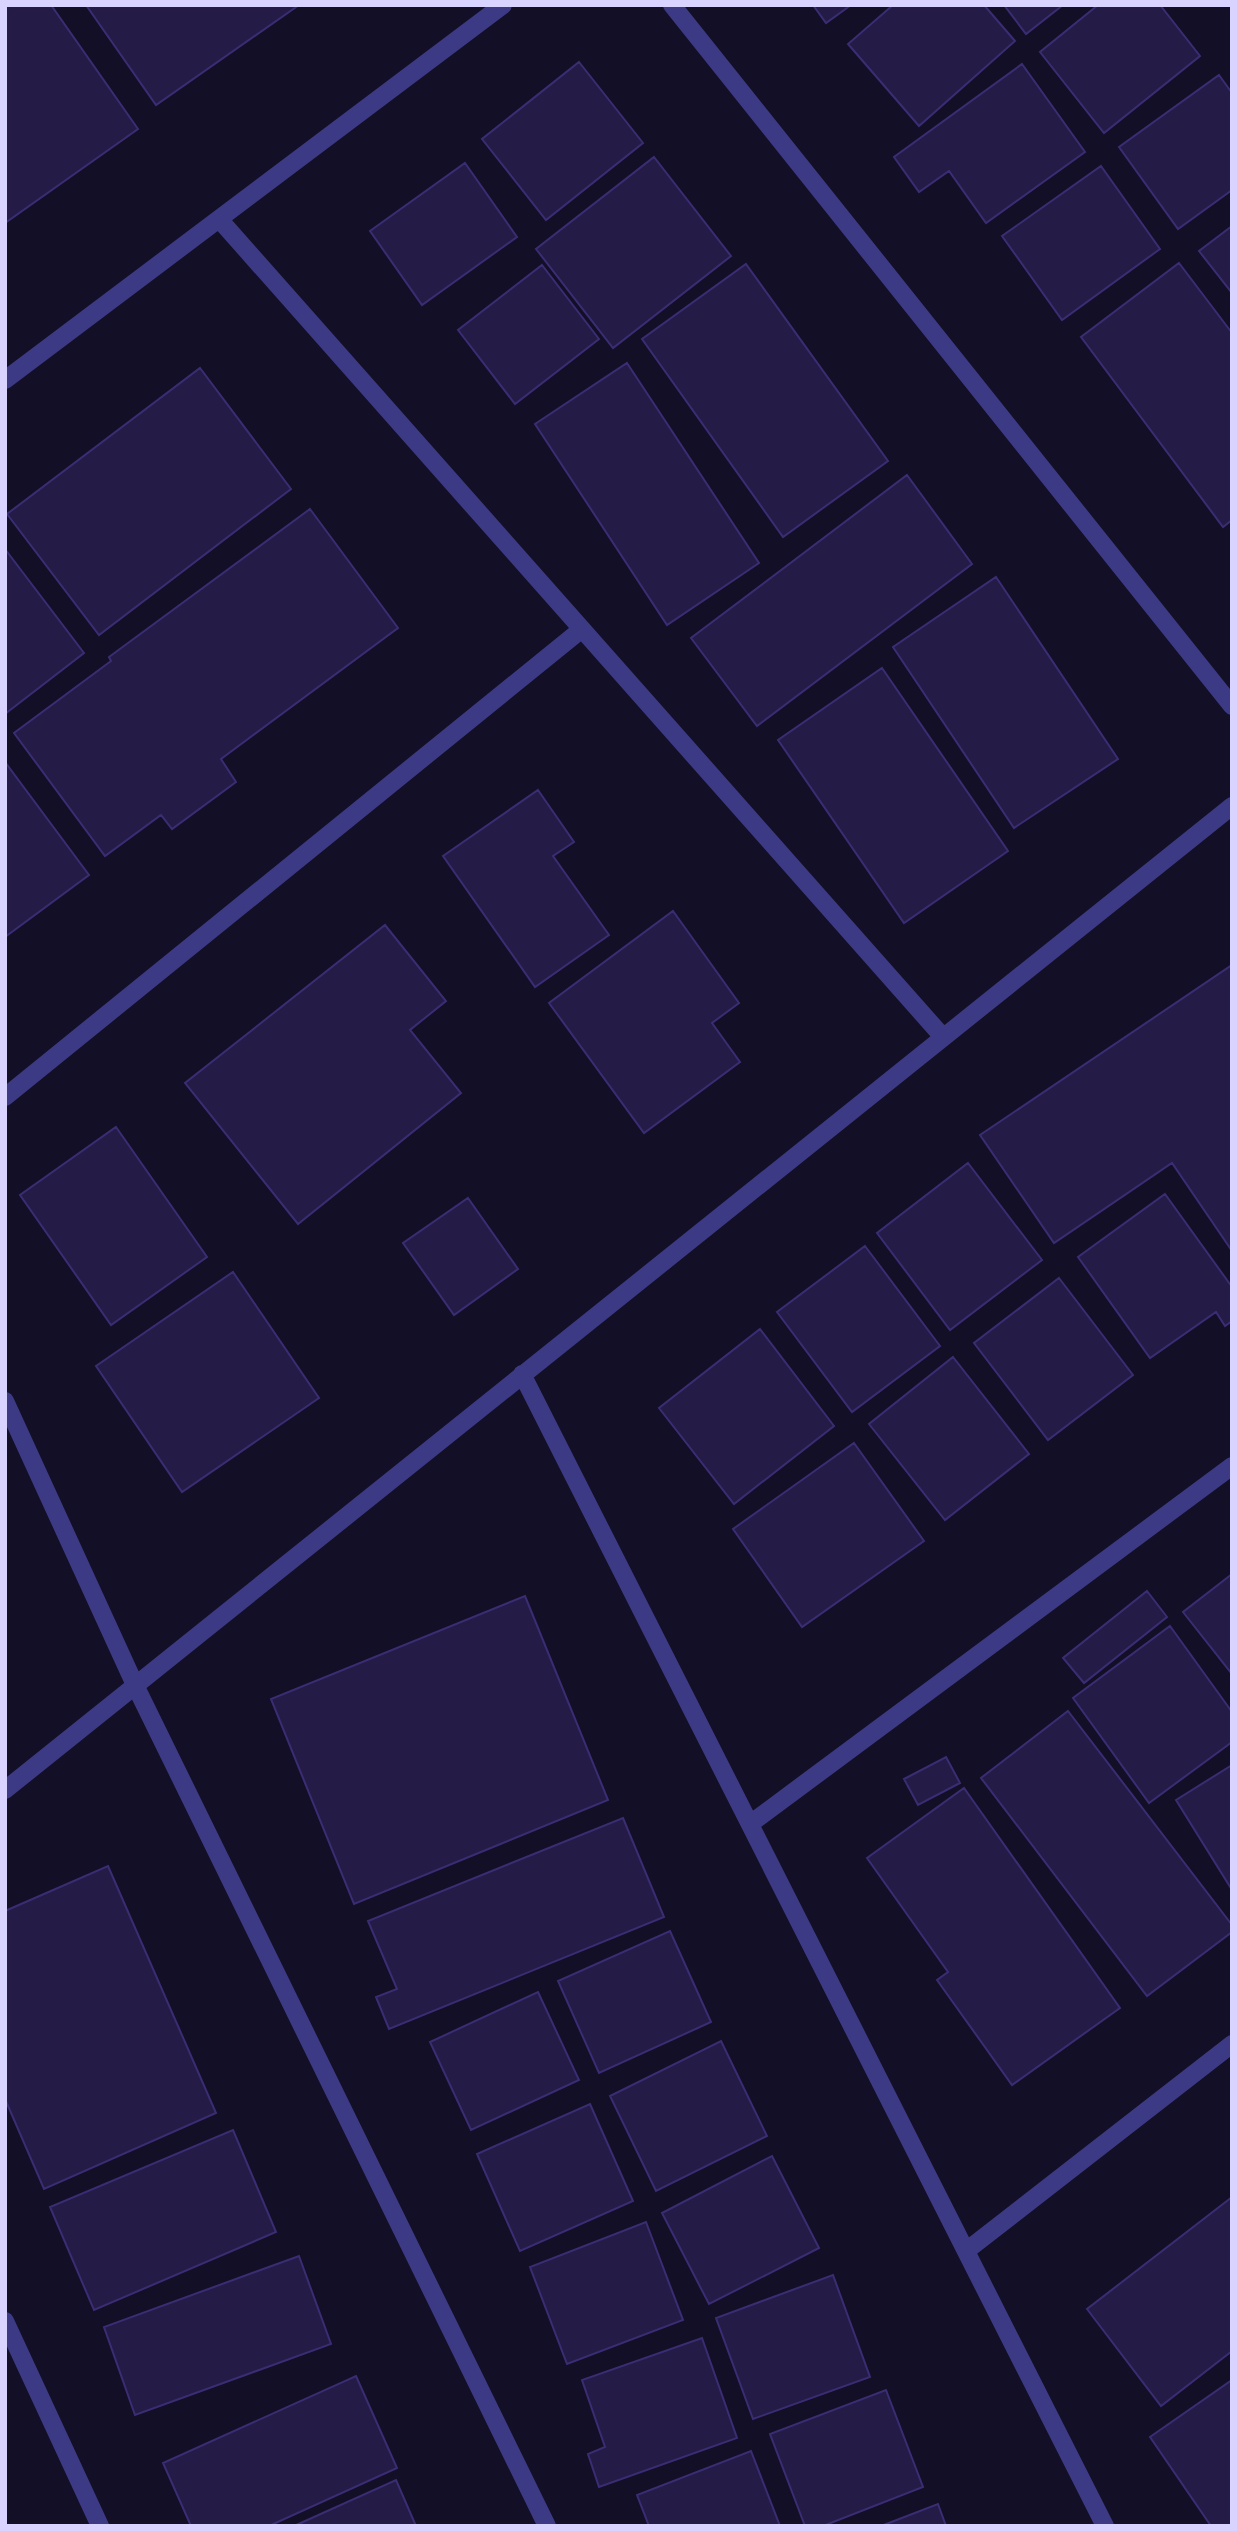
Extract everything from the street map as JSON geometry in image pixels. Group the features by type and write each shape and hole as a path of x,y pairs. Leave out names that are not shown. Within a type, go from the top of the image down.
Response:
{"street":[{"path":"5,380 503,5"},
{"path":"672,5 1232,706"},
{"path":"219,219 943,1037"},
{"path":"5,1097 582,629"},
{"path":"5,1790 1232,806"},
{"path":"522,1374 1105,2526"},
{"path":"5,1401 135,1685 548,2526"},
{"path":"750,1824 1232,1466"},
{"path":"966,2251 1232,2044"},
{"path":"5,2321 100,2526"}],"building":[{"path":"5,5 51,5 138,129 5,223"},
{"path":"86,5 299,5 156,105"},
{"path":"813,5 851,5 826,23"},
{"path":"893,5 984,5 1015,41 919,126 848,44"},
{"path":"1004,5 1063,5 1026,34"},
{"path":"1098,5 1160,5 1200,56 1104,133 1040,52"},
{"path":"579,62 643,143 546,220 482,139"},
{"path":"1022,64 1085,152 986,223 949,171 919,192 894,157"},
{"path":"1219,75 1232,93 1232,190 1178,229 1119,147"},
{"path":"654,157 731,256 613,348 536,249"},
{"path":"465,163 517,237 422,305 370,231"},
{"path":"1101,166 1160,249 1062,320 1002,236"},
{"path":"1232,226 1232,293 1199,251"},
{"path":"1179,263 1232,333 1232,520 1223,527 1081,337"},
{"path":"746,264 888,461 783,537 642,339"},
{"path":"542,265 599,339 515,404 458,330"},
{"path":"627,363 759,563 667,625 535,424"},
{"path":"200,368 291,489 99,635 7,514"},
{"path":"907,475 972,564 757,726 691,638"},
{"path":"310,509 398,628 221,759 236,782 172,829 161,815 105,856 14,733 111,661 109,657"},
{"path":"5,549 84,653 5,714"},
{"path":"996,577 1118,759 1014,828 893,647"},
{"path":"882,668 1008,851 904,923 778,740"},
{"path":"5,762 89,875 5,937"},
{"path":"538,790 574,842 553,856 609,935 535,987 443,856"},
{"path":"673,911 739,1003 712,1023 740,1062 644,1133 549,1003"},
{"path":"385,925 446,1001 410,1030 461,1093 298,1224 185,1083"},
{"path":"1232,965 1232,1251 1172,1163 1054,1243 980,1135"},
{"path":"116,1127 207,1257 111,1325 20,1195"},
{"path":"968,1163 1042,1260 950,1330 877,1233"},
{"path":"1165,1194 1232,1287 1232,1321 1225,1326 1216,1312 1150,1358 1078,1257"},
{"path":"468,1198 518,1269 454,1315 403,1243"},
{"path":"865,1246 940,1346 852,1412 777,1312"},
{"path":"233,1272 319,1398 182,1492 96,1366"},
{"path":"1059,1278 1133,1375 1048,1440 974,1343"},
{"path":"760,1329 834,1426 734,1504 659,1408"},
{"path":"953,1357 1029,1454 945,1520 869,1424"},
{"path":"854,1443 924,1541 802,1627 733,1529"},
{"path":"1232,1574 1232,1674 1183,1612"},
{"path":"1147,1591 1167,1617 1084,1683 1063,1658"},
{"path":"525,1596 608,1800 354,1904 271,1699"},
{"path":"1170,1626 1232,1712 1232,1742 1149,1803 1073,1698"},
{"path":"1068,1711 1232,1925 1232,1932 1147,1996 981,1778"},
{"path":"946,1757 960,1783 918,1805 904,1779"},
{"path":"1232,1765 1232,1890 1176,1800"},
{"path":"964,1788 1120,2008 1012,2085 937,1980 948,1972 867,1858"},
{"path":"623,1818 664,1917 389,2029 376,1997 397,1989 368,1921"},
{"path":"108,1866 216,2113 44,2189 5,2099 5,1911"},
{"path":"670,1931 711,2022 599,2073 558,1981"},
{"path":"538,1992 579,2080 471,2130 430,2042"},
{"path":"721,2041 767,2136 656,2191 610,2096"},
{"path":"590,2104 633,2201 520,2251 477,2154"},
{"path":"233,2130 276,2232 94,2310 50,2207"},
{"path":"772,2156 819,2248 709,2304 662,2213"},
{"path":"1232,2197 1232,2351 1161,2406 1087,2309"},
{"path":"646,2222 683,2320 567,2364 530,2267"},
{"path":"299,2256 331,2344 135,2415 104,2327"},
{"path":"833,2275 870,2377 753,2419 716,2318"},
{"path":"702,2338 737,2438 599,2487 588,2454 605,2447 582,2380"},
{"path":"356,2376 397,2468 269,2526 191,2526 163,2463"},
{"path":"1232,2380 1232,2526 1211,2526 1150,2437"},
{"path":"886,2390 923,2487 823,2526 805,2526 770,2434"},
{"path":"751,2451 780,2526 649,2526 637,2495"},
{"path":"396,2480 416,2526 294,2526"},
{"path":"938,2504 946,2526 881,2526"}]}
